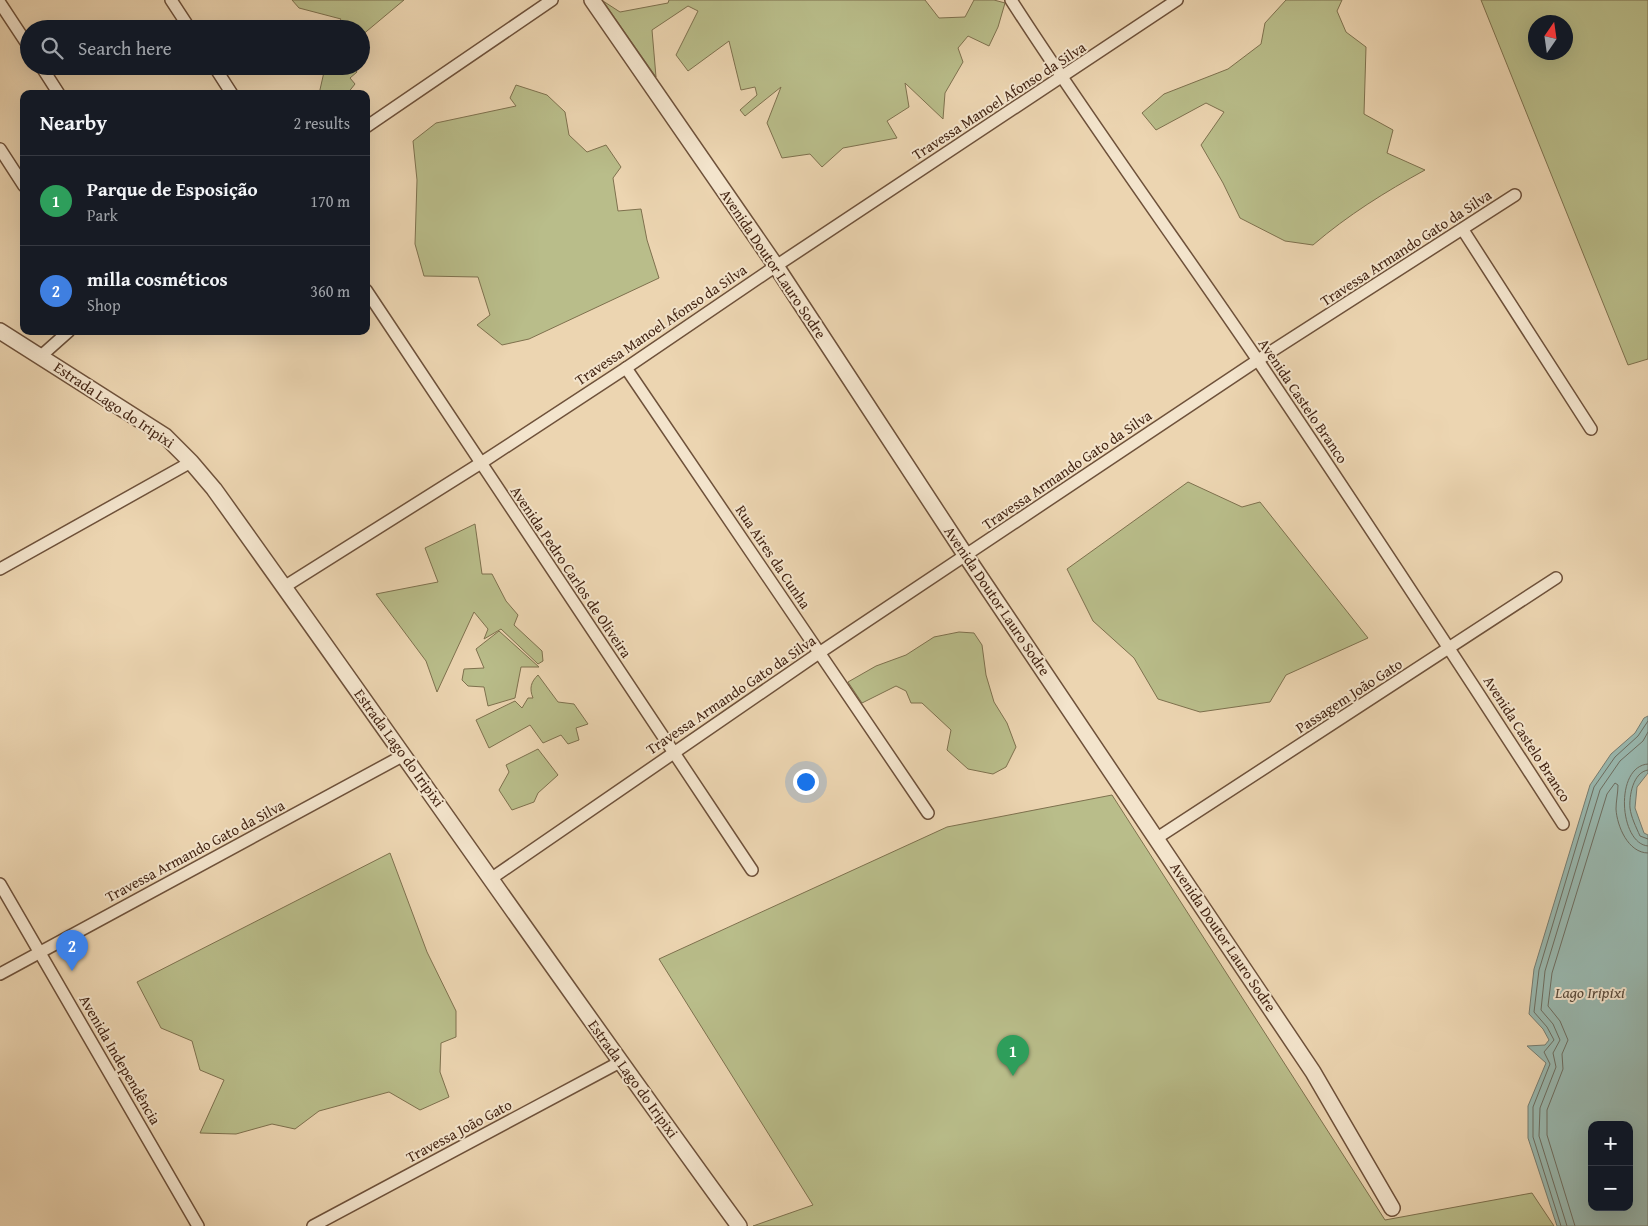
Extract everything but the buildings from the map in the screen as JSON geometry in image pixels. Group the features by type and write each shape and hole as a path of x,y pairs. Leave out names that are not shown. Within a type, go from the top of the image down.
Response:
{"street":[{"path":"171,0 184,20"},
{"path":"370,124 552,0"},
{"name":"Avenida Doutor Lauro Sodre","path":"592,0 776,266 966,556 1313,1072 1392,1208"},
{"name":"Avenida Castelo Branco","path":"1011,0 1061,78 1258,360 1450,648 1563,824"},
{"name":"Travessa Manoel Afonso da Silva","path":"284,587 481,463 626,368 776,266 1177,0"},
{"path":"0,3 20,33"},
{"path":"47,75 56,90"},
{"path":"220,75 229,90"},
{"path":"0,149 20,180"},
{"name":"Travessa Armando Gato da Silva","path":"492,878 819,653 1258,360 1464,230 1515,195"},
{"path":"1464,230 1591,428"},
{"name":"Avenida Pedro Carlos de Oliveira","path":"370,296 752,870"},
{"name":"Estrada Lago do Iripixi","path":"0,331 164,436 191,462 214,489 492,878 620,1062 739,1226"},
{"path":"41,356 65,335"},
{"name":"Rua Aires da Cunha","path":"626,368 928,813"},
{"path":"0,569 191,462"},
{"name":"Passagem João Gato","path":"1157,838 1556,578"},
{"name":"Travessa Armando Gato da Silva","path":"0,974 404,755"},
{"name":"Avenida Independência","path":"0,884 198,1226"},
{"name":"Travessa João Gato","path":"313,1226 620,1062"}],"green space":[{"path":"292,0 404,0 370,28 370,20 340,20 299,8"},
{"path":"669,0 925,0 939,18 965,17 974,0 994,0 1005,3 998,27 989,46 968,36 958,48 963,62 945,93 943,119 905,83 909,107 887,121 897,138 843,148 822,167 810,154 782,158 767,123 781,87 745,116 740,110 757,95 755,87 741,90 729,41 688,71 676,55 698,11 688,6 652,30 656,77 603,1 620,12 668,3"},
{"path":"1286,0 1342,0 1337,11 1346,32 1366,47 1364,114 1393,130 1387,153 1425,170 1367,204 1313,245 1285,241 1240,218 1201,145 1224,112 1206,103 1156,130 1142,113 1164,94 1228,69 1261,44 1265,23"},
{"path":"1481,0 1648,0 1648,359 1628,365"},
{"path":"323,75 354,75 350,78 355,84 350,90 320,90"},
{"path":"516,85 547,95 565,112 569,135 587,152 606,145 621,167 613,178 618,211 641,209 647,240 659,278 529,339 502,345 477,325 490,315 478,277 424,276 415,244 417,180 413,141 436,123 516,106 510,98"},
{"path":"1188,482 1242,507 1260,502 1368,638 1286,675 1270,702 1200,712 1158,699 1134,658 1093,621 1067,569"},
{"path":"475,524 482,574 492,574 506,601 518,615 514,625 542,651 543,661 538,664 501,629 484,639 488,629 474,612 437,692 426,661 376,594 438,582 425,548"},
{"path":"499,631 539,667 521,667 515,698 488,706 484,687 468,686 462,680 464,669 484,668 476,649"},
{"path":"959,632 974,633 982,645 986,675 994,702 1007,723 1016,747 1006,767 993,774 968,769 947,750 951,730 922,703 911,703 906,691 896,686 862,703 848,682 876,666 906,655 934,637"},
{"path":"538,675 558,702 574,704 588,724 576,728 579,740 568,744 561,735 543,743 530,725 489,748 476,720 515,701 522,708 528,698 533,698 531,685"},
{"path":"538,749 558,775 538,793 534,802 512,810 499,790 509,772 506,765"},
{"path":"1112,795 1385,1220 1532,1193 1554,1226 753,1226 813,1205 659,959 947,827"},
{"path":"390,853 427,952 456,1011 456,1037 441,1043 440,1072 449,1097 420,1110 389,1092 319,1111 295,1129 272,1124 236,1134 200,1133 224,1080 200,1070 192,1041 161,1028 137,982"}],"water":[{"name":"Lago Iripixi","path":"1648,716 1648,773 1637,787 1635,808 1644,833 1648,835 1648,1226 1557,1226 1528,1138 1528,1106 1546,1063 1527,1046 1545,1045 1549,1040 1543,1029 1529,1014 1534,969 1590,785 1611,754 1635,733 1644,718"}],"place":[{"name":"milla cosméticos","path":"72,971"},
{"name":"Parque de Esposição","path":"1013,1076"}]}
